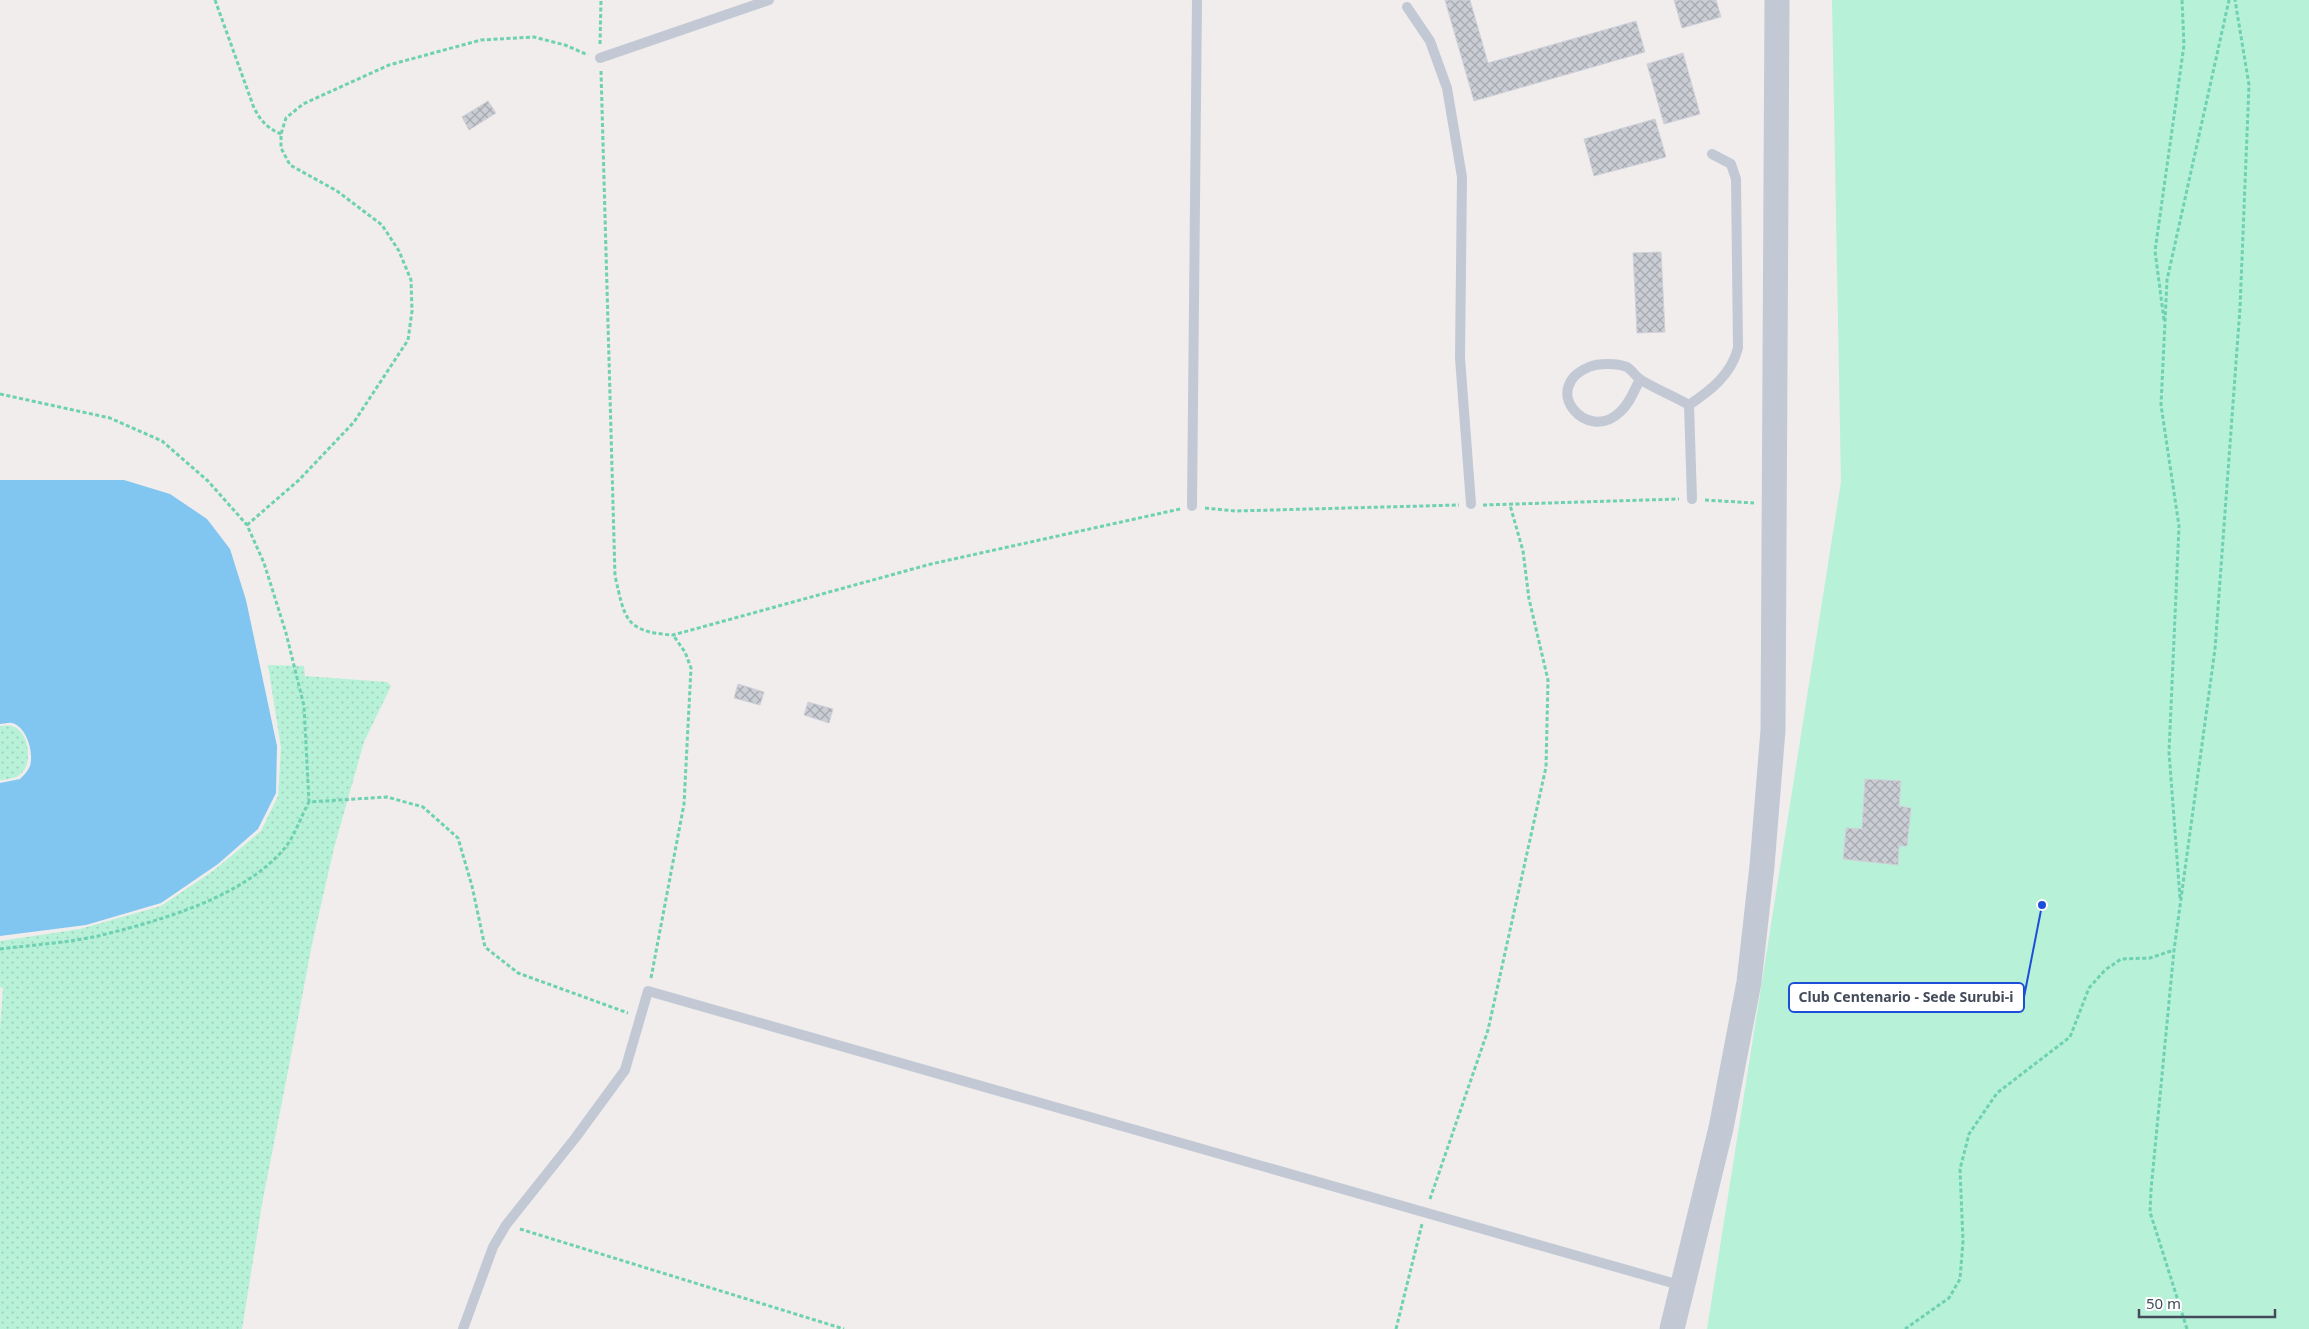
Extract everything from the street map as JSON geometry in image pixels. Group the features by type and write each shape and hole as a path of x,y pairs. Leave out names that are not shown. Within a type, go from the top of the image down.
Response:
{"street":[{"path":"1672,1329 1721,1128 1749,982 1762,866 1773,730 1778,0"}],"lane":[{"path":"600,58 769,0"},
{"path":"1192,506 1197,0"},
{"path":"1407,7 1430,41 1447,88 1462,176 1460,358 1472,504"},
{"path":"1689,404 1710,390 1723,378 1735,361 1738,348 1740,326 1736,179 1731,164 1712,154"},
{"path":"1640,379 1630,399 1619,413 1604,421 1588,421 1577,414 1570,406 1567,395 1570,384 1577,373 1594,365 1626,367 1640,379 1689,404"},
{"path":"1689,404 1692,499"},
{"path":"463,1329 493,1247 506,1224 576,1137 625,1070 648,991 1684,1286"}],"path":[{"path":"215,0 241,78 254,108 260,119 270,129 281,134"},
{"path":"601,0 600,58 614,576 624,615 636,628 651,634 673,635 931,564 1192,506 1235,511 1472,504 1510,505 1590,500 1692,499 1775,504"},
{"path":"2165,328 2155,251 2184,44 2182,0"},
{"path":"2180,906 2169,752 2179,526 2161,405 2167,280 2229,0"},
{"path":"2187,1329 2150,1212 2174,950 2215,649 2240,308 2249,85 2235,0"},
{"path":"247,525 299,480 354,422 408,340 412,310 411,280 399,251 382,225 337,191 290,165 281,148 281,134 286,118 303,104 389,65 481,40 534,37 565,45 592,57 600,58"},
{"path":"0,394 110,418 162,442 208,481 247,525 264,563 284,624 304,706 309,802 285,848 258,872 227,892 162,918 96,936 0,948"},
{"path":"1396,1329 1426,1212 1488,1030 1546,767 1548,680 1529,599 1523,551 1510,505"},
{"path":"648,991 684,804 692,668 685,652 673,635"},
{"path":"309,802 387,796 423,807 458,838 472,886 485,948 518,973 639,1017"},
{"path":"1905,1329 1948,1298 1960,1279 1963,1241 1960,1169 1969,1134 1996,1093 2070,1037 2088,988 2106,970 2121,959 2150,958 2174,950"},
{"path":"506,1224 844,1329"}],"green space":[{"path":"1832,0 2309,0 2309,1329 1707,1329 1841,482"},
{"path":"268,665 304,666 305,676 387,682 391,686 364,742 334,848 312,944 262,1204 242,1329 0,1329 0,1029 3,988 0,987 0,941 80,929 161,906 213,871 261,831 278,796 281,748"},
{"path":"0,726 11,726 18,729 23,735 28,750 28,758 23,771 16,777 2,780 0,780"}],"water":[{"path":"0,480 124,480 170,494 207,519 230,549 246,600 277,746 276,793 258,829 218,864 161,903 86,925 0,936 0,783 20,779 30,766 31,754 28,741 17,725 12,723 0,724"}],"building":[{"path":"1445,0 1470,0 1488,63 1636,21 1645,52 1474,101"},
{"path":"1674,0 1716,0 1721,17 1682,28"},
{"path":"1683,53 1700,114 1664,124 1647,64"},
{"path":"488,101 496,113 469,130 462,117"},
{"path":"1655,119 1666,157 1594,176 1584,139"},
{"path":"1661,252 1665,332 1637,333 1633,253"},
{"path":"738,684 764,692 760,705 734,698"},
{"path":"808,702 833,709 829,723 804,715"},
{"path":"1865,779 1901,781 1899,806 1911,808 1907,846 1899,846 1898,865 1843,859 1846,828 1862,829"}],"place":[{"name":"Club Centenario - Sede Surubi-i","path":"2042,905"}]}
